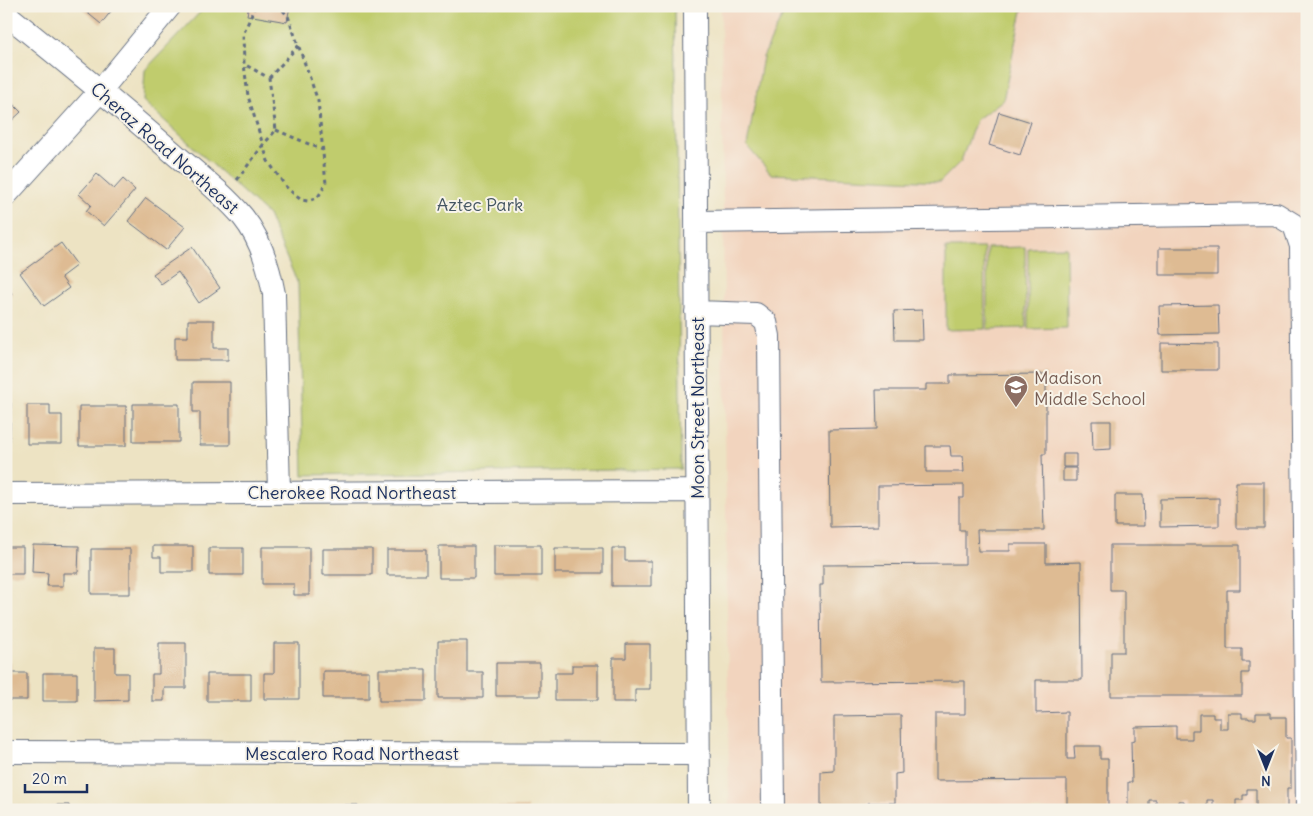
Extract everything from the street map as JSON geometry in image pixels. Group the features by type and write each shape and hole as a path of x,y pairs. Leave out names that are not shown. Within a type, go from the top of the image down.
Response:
{"street":[{"path":"6,195 101,90 170,6"},
{"name":"Moon Street Northeast","path":"695,6 699,810"},
{"name":"Cheraz Road Northeast","path":"6,14 101,90 224,197 244,218 258,240 269,267 274,294 278,492"},
{"path":"697,222 1276,214 1294,225 1301,246 1307,810"},
{"path":"696,312 756,314 766,322 769,336 773,810"},
{"name":"Cherokee Road Northeast","path":"6,494 697,490"},
{"name":"Mescalero Road Northeast","path":"6,752 698,754"}],"path":[{"path":"255,6 244,35 244,64 248,96 268,161 286,187 301,200 308,201 318,197 326,184 318,101 288,16 279,6"},
{"path":"234,184 276,130 269,78 299,45"},
{"path":"244,64 269,78"},
{"path":"276,130 324,150"}],"shaded area":[{"name":"Madison Middle School","path":"721,6 1307,6 1307,810 729,810"}],"green space":[{"name":"Aztec Park","path":"206,6 675,6 681,469 303,475 298,284 268,215 143,101 145,70"},
{"path":"787,6 1023,6 1003,100 976,120 961,161 940,182 771,174 747,146 763,57"},
{"path":"1025,247 1026,328 987,329 987,248"},
{"path":"1066,247 1067,328 1028,329 1028,248"},
{"path":"946,248 984,248 985,329 946,330"}],"building":[{"path":"79,6 115,6 101,24"},
{"path":"249,6 290,6 287,22 247,15"},
{"path":"6,97 21,112 6,126"},
{"path":"999,112 1031,122 1020,155 989,145"},
{"path":"97,174 114,189 123,179 135,190 104,226 86,211 91,205 79,194"},
{"path":"146,198 185,227 166,250 128,221"},
{"path":"61,243 77,265 61,277 69,288 44,306 20,273"},
{"path":"192,247 220,288 199,303 178,272 161,284 153,274"},
{"path":"1159,248 1217,248 1217,275 1159,275"},
{"path":"6,290 12,293 6,303"},
{"path":"1218,305 1219,334 1160,335 1159,306"},
{"path":"922,310 923,340 895,340 894,311"},
{"path":"188,320 214,320 214,348 228,348 228,360 175,360 175,337 188,337"},
{"path":"1161,343 1218,344 1218,370 1161,370"},
{"path":"1046,374 1046,454 1042,454 1044,530 977,530 978,551 1010,551 1010,544 1046,544 1046,563 1081,562 1082,680 1036,680 1036,713 1067,712 1067,759 1075,759 1074,746 1100,746 1100,759 1108,759 1108,810 1067,810 1067,780 935,781 935,714 965,714 965,681 821,682 820,585 823,585 823,565 965,564 965,530 959,530 959,498 964,498 964,485 878,486 878,526 830,527 829,430 877,429 876,390 926,390 926,384 950,384 950,375","holes":["926,446 950,446 951,456 963,456 964,472 926,472"]},
{"path":"193,382 230,382 230,445 200,445 200,412 193,412"},
{"path":"6,403 11,403 9,455 6,455"},
{"path":"133,404 179,404 179,442 133,442"},
{"path":"27,405 50,405 50,415 62,415 62,444 27,444"},
{"path":"79,406 126,406 126,446 79,446"},
{"path":"1092,421 1111,421 1111,449 1093,450"},
{"path":"1063,454 1076,454 1076,467 1063,467"},
{"path":"1063,468 1076,468 1076,481 1063,481"},
{"path":"1236,482 1264,482 1264,528 1236,528"},
{"path":"1115,495 1143,495 1144,526 1115,526"},
{"path":"1219,498 1219,526 1160,527 1160,499"},
{"path":"33,545 79,546 78,573 63,573 63,586 47,586 48,573 32,572"},
{"path":"494,545 541,545 541,576 494,576"},
{"path":"1110,545 1240,545 1240,590 1227,590 1227,649 1242,649 1242,662 1249,662 1249,673 1242,673 1242,696 1111,696 1111,652 1124,652 1124,590 1110,590"},
{"path":"153,546 193,546 193,572 161,572 161,557 153,557"},
{"path":"439,546 474,546 474,578 439,578"},
{"path":"6,547 23,547 23,574 6,574"},
{"path":"262,547 309,547 309,595 294,595 294,584 262,584"},
{"path":"209,548 243,548 243,575 209,575"},
{"path":"555,548 603,548 603,573 555,573"},
{"path":"612,548 625,548 625,561 651,561 651,586 612,586"},
{"path":"91,549 130,549 130,594 91,594"},
{"path":"323,549 372,549 372,575 323,575"},
{"path":"387,550 426,550 426,575 387,575"},
{"path":"438,641 467,641 467,672 483,672 483,698 438,698"},
{"path":"159,643 186,643 186,688 164,688 164,701 152,701 152,674 159,674"},
{"path":"274,643 299,643 299,699 264,699 264,673 274,673"},
{"path":"626,644 650,644 650,689 635,689 635,702 613,702 613,658 626,658"},
{"path":"94,648 115,648 115,673 128,673 128,700 94,701"},
{"path":"6,662 11,662 11,673 27,673 27,700 6,700"},
{"path":"496,663 540,663 540,696 496,696"},
{"path":"572,665 598,665 598,700 555,700 555,673 572,673"},
{"path":"379,669 426,669 426,701 379,701"},
{"path":"323,671 369,671 369,698 323,698"},
{"path":"43,673 77,673 77,701 43,701"},
{"path":"207,674 251,674 251,701 207,701"},
{"path":"1228,713 1242,713 1242,718 1249,719 1256,719 1256,713 1271,713 1271,717 1286,717 1286,738 1291,738 1291,788 1287,788 1287,810 1256,810 1256,789 1247,789 1247,795 1243,795 1243,800 1236,800 1236,810 1213,810 1213,800 1207,800 1207,810 1184,810 1184,801 1178,801 1178,810 1156,810 1156,800 1149,800 1149,810 1128,810 1128,782 1132,782 1131,741 1135,740 1135,727 1176,726 1176,739 1192,739 1192,730 1199,730 1199,714 1213,714 1213,718 1220,718 1220,729 1228,729"},
{"path":"901,715 902,773 895,774 895,803 868,803 868,810 821,810 821,772 834,771 834,716"},
{"path":"57,805 69,805 69,810 57,810"},
{"path":"345,805 358,805 358,810 345,810"},
{"path":"459,807 474,807 474,810 459,810"},
{"path":"485,807 528,807 528,810 485,810"}],"place":[{"name":"Madison Middle School","path":"1016,408"}]}
